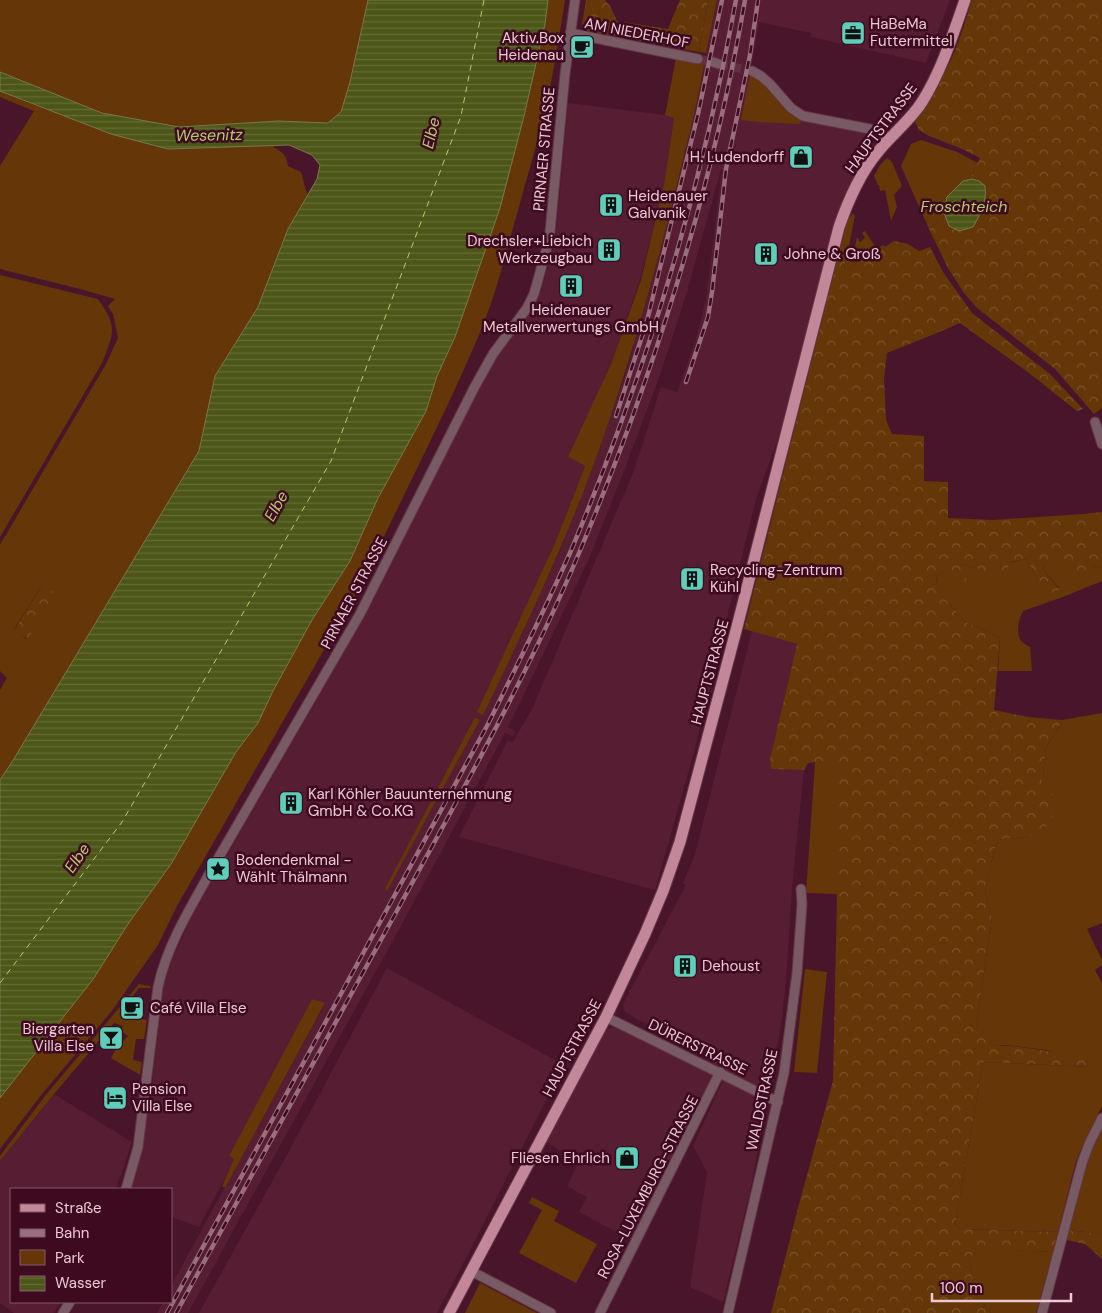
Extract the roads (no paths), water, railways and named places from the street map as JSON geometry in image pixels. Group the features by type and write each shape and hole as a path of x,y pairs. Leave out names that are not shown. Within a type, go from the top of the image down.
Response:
{"main road":[{"name":"HAUPTSTRASSE","path":"449,1313 606,1017 664,891 680,842 770,502 839,227 857,183 876,154 922,103 948,47 965,0"}],"street":[{"name":"PIRNAER STRASSE","path":"126,1188 138,1147 158,987 163,966 171,948 212,870 360,614 474,388 493,354 527,308 534,294 550,232 565,74 575,0"},
{"name":"AM NIEDERHOF","path":"570,33 698,59"},
{"path":"752,71 761,76 791,108 803,116 870,129 886,143"},
{"path":"1094,422 1102,444"},
{"name":"WALDSTRASSE","path":"728,1313 784,1073 797,973 802,904 801,889"},
{"name":"DÜRERSTRASSE","path":"606,1017 778,1102"},
{"name":"ROSA-LUXEMBURG-STRASSE","path":"600,1313 720,1072"},
{"path":"1042,1313 1082,1163 1102,1118"},
{"path":"471,1271 551,1313"}],"water":[{"path":"368,0 548,0 545,24 524,116 500,208 455,337 437,376 426,411 378,498 350,561 312,620 273,691 258,723 236,752 171,864 128,924 94,978 0,1098 0,780 199,451 215,376 258,307 288,229 317,179 320,165 312,155 289,145 168,149 111,134 0,91 0,72 102,113 179,127 279,121 328,123 341,112 350,82"},
{"name":"Froschteich","path":"972,179 979,181 985,186 984,202 973,227 959,231 949,226 944,213 947,197 963,181"}],"tunnel":[{"path":"698,59 713,62"},
{"path":"719,64 752,71"}],"railway":[{"path":"616,416 647,321 698,114 722,0"},
{"path":"167,1313 488,724 570,553 618,431 655,325 671,272 701,164 736,0"},
{"path":"176,1313 470,776 538,643 579,553 632,418 678,281 716,142 745,0"},
{"path":"686,382 708,317 726,169 750,55 758,0"}],"place":[{"name":"HaBeMa Futtermittel","path":"853,33"},
{"name":"Aktiv.Box Heidenau","path":"582,47"},
{"name":"H. Ludendorff","path":"801,157"},
{"name":"Heidenauer Galvanik","path":"611,205"},
{"name":"Drechsler+Liebich Werkzeugbau","path":"609,250"},
{"name":"Johne & Groß","path":"766,254"},
{"name":"Heidenauer Metallverwertungs GmbH","path":"571,286"},
{"name":"Recycling-Zentrum Kühl","path":"692,579"},
{"name":"Karl Köhler Bauunternehmung GmbH & Co.KG","path":"291,803"},
{"name":"Bodendenkmal - Wählt Thälmann","path":"218,869"},
{"name":"Dehoust","path":"685,966"},
{"name":"Café Villa Else","path":"132,1008"},
{"name":"Biergarten Villa Else","path":"111,1038"},
{"name":"Pension Villa Else","path":"115,1098"},
{"name":"Fliesen Ehrlich","path":"627,1158"}],"water label":[{"name":"Elbe","path":"431,133"},
{"name":"Wesenitz","path":"209,135"},
{"name":"Elbe","path":"276,506"},
{"name":"Elbe","path":"77,858"}]}
